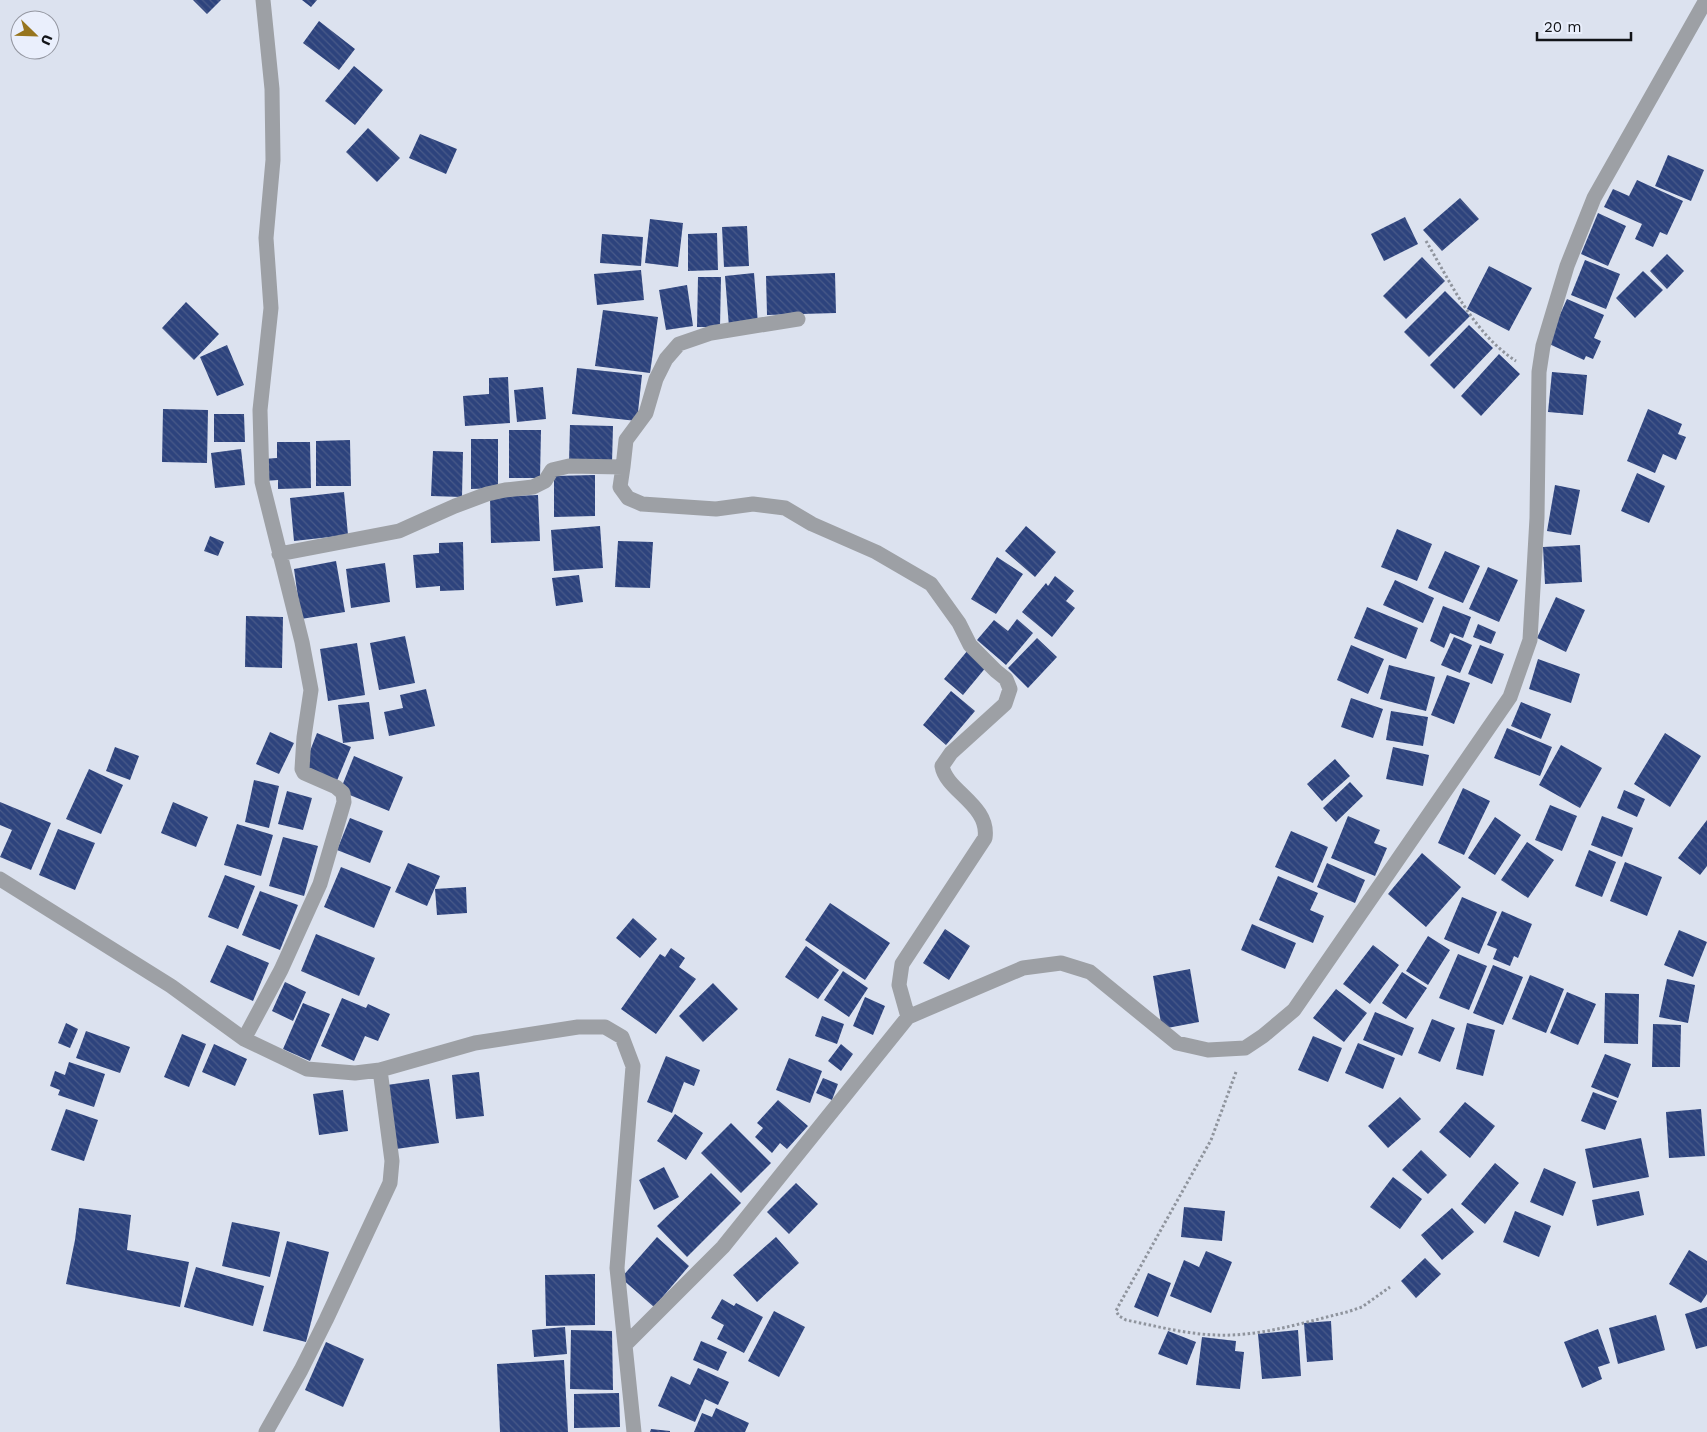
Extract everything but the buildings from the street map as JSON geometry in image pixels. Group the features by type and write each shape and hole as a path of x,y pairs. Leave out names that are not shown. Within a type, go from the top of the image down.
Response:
{"street":[{"path":"244,1039 281,970 320,884 344,802 343,793 336,787 304,773 302,769 304,737 311,690 302,642 262,482 260,410 271,308 266,238 273,160 272,89 263,0"},
{"path":"625,1345 724,1246 908,1017 1023,968 1061,963 1090,972 1177,1043 1208,1050 1245,1048 1263,1036 1294,1010 1510,697 1530,640 1537,518 1539,372 1543,346 1567,266 1594,198 1706,0"},
{"path":"798,319 711,332 679,344 666,359 656,379 646,413 626,440 620,487 628,498 642,504 716,509 754,504 785,508 812,524 876,552 931,584 960,622 970,645 1006,679 1010,689 1005,704 951,753 942,766 944,773 981,816 986,830 985,838 902,964 900,985 908,1017"},
{"path":"279,554 399,531 454,506 487,494 533,487 545,482 552,470 569,466 623,467"},
{"path":"0,879 171,986 244,1039 307,1069 355,1073 380,1070 476,1043 578,1027 605,1027 622,1037 633,1066 616,1268 634,1432"},
{"path":"266,1432 301,1370 326,1320 390,1183 392,1161 380,1070"}],"path":[{"path":"1426,241 1470,315 1498,347 1514,360"},
{"path":"1245,1048 1211,1140 1119,1305 1116,1311 1119,1316 1126,1320 1188,1333 1246,1334 1347,1312 1367,1304 1390,1287"}]}
